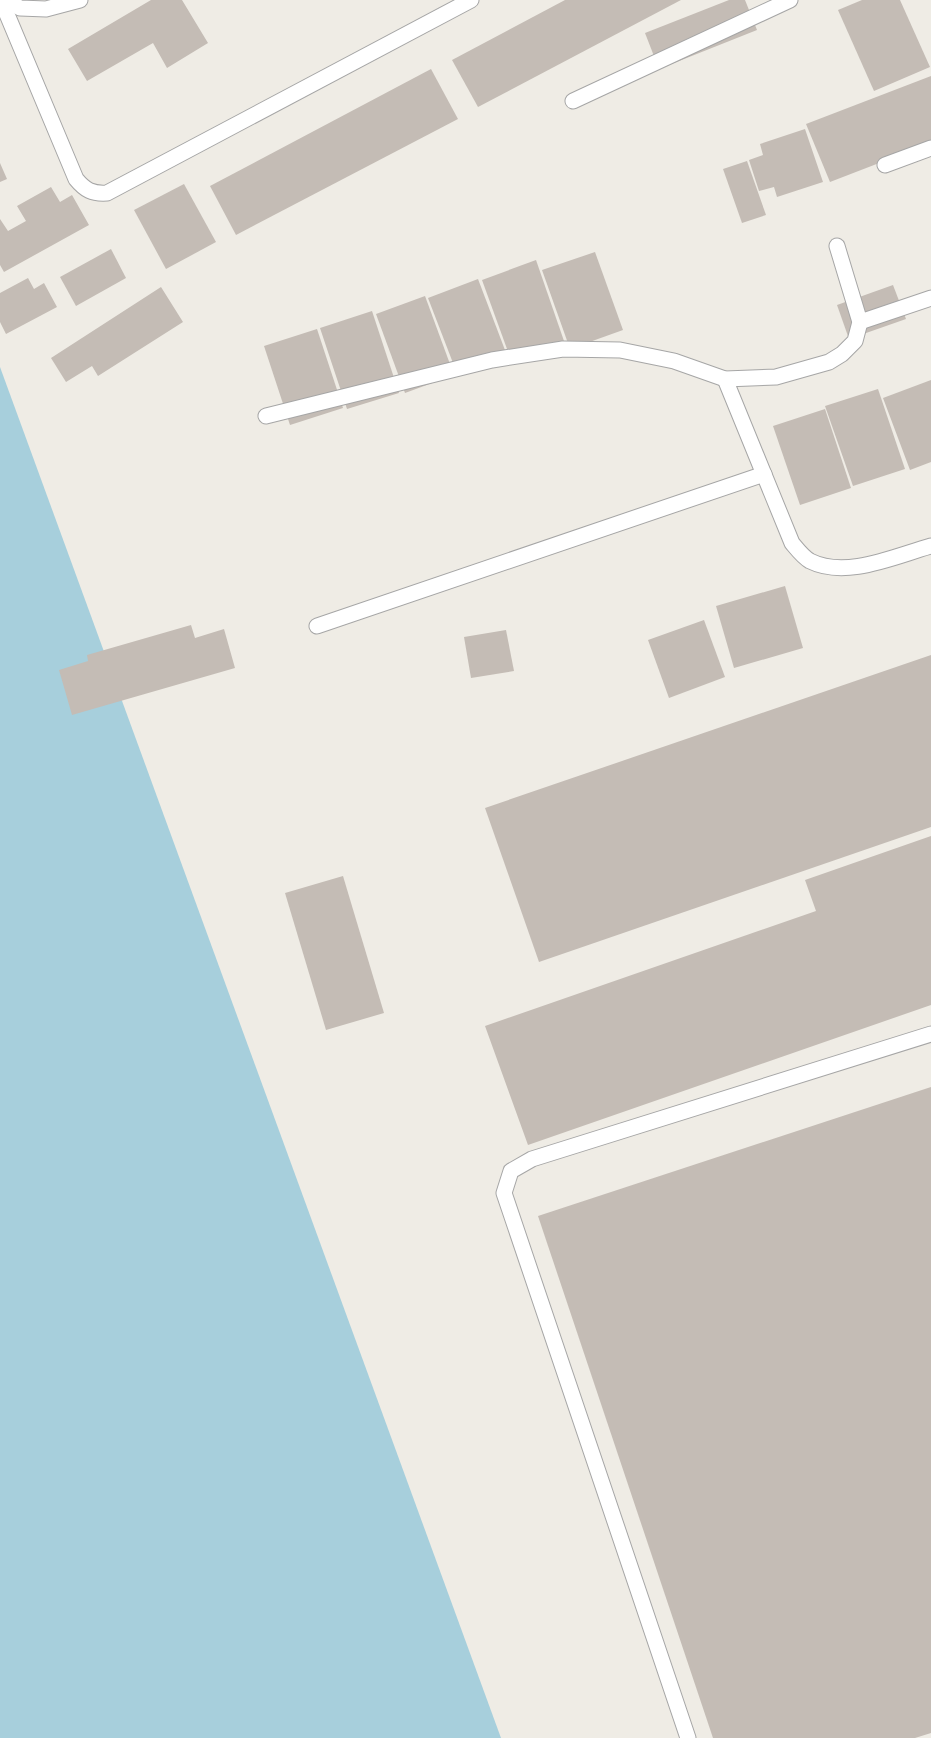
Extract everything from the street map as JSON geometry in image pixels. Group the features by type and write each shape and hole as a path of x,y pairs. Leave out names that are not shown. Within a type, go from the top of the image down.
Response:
{"lane":[{"path":"1,0 76,179 85,189 97,194 107,193 471,0"},
{"path":"6,0 20,8 46,9 80,0"},
{"path":"573,101 790,0"},
{"path":"886,165 931,148"},
{"path":"266,416 492,360 563,349 620,350 674,361 725,379 776,377 828,362 842,354 855,341 860,322 837,246"},
{"path":"860,322 931,298"},
{"path":"725,379 792,544 808,560 828,568 858,567 931,546"},
{"path":"317,626 764,474"},
{"path":"688,1738 504,1193 511,1171 532,1159 931,1034"}],"water":[{"path":"0,367 501,1738 0,1738"}],"building":[{"path":"151,0 182,0 208,43 167,68 153,43 87,81 68,49"},
{"path":"565,0 681,0 478,107 452,60"},
{"path":"729,0 745,0 757,30 659,69 645,33"},
{"path":"862,0 900,0 930,67 874,91 838,10"},
{"path":"431,69 458,119 236,235 210,186"},
{"path":"931,76 931,143 830,182 806,124"},
{"path":"805,129 823,182 777,197 774,187 759,191 749,160 763,155 760,144"},
{"path":"747,161 766,215 742,223 723,169"},
{"path":"0,163 7,179 0,182"},
{"path":"184,184 216,242 166,269 134,210"},
{"path":"51,187 60,202 72,195 89,225 4,272 0,265 0,219 8,231 26,221 17,206"},
{"path":"111,249 126,278 76,306 60,277"},
{"path":"595,252 623,330 570,349 542,270"},
{"path":"536,260 564,341 511,360 482,280"},
{"path":"28,278 34,289 44,283 57,307 6,334 0,322 0,293"},
{"path":"478,279 508,358 458,376 428,298"},
{"path":"893,285 906,319 849,339 837,305"},
{"path":"161,287 183,322 98,376 92,366 66,382 51,358"},
{"path":"425,296 454,375 405,393 376,314"},
{"path":"372,311 399,393 347,409 320,328"},
{"path":"317,329 343,408 290,425 264,346"},
{"path":"931,380 931,462 910,470 883,398"},
{"path":"878,389 905,469 853,486 825,406"},
{"path":"825,409 851,488 800,505 773,426"},
{"path":"785,586 803,648 734,668 716,606"},
{"path":"704,620 725,677 669,698 648,640"},
{"path":"191,625 195,638 224,629 235,668 72,715 59,670 88,661 87,655"},
{"path":"506,630 514,671 471,678 464,637"},
{"path":"931,655 931,827 539,962 485,808"},
{"path":"931,836 931,1005 528,1145 485,1026 816,911 805,880"},
{"path":"343,876 384,1013 326,1030 285,893"},
{"path":"931,1087 931,1733 915,1738 713,1738 538,1216"}]}
